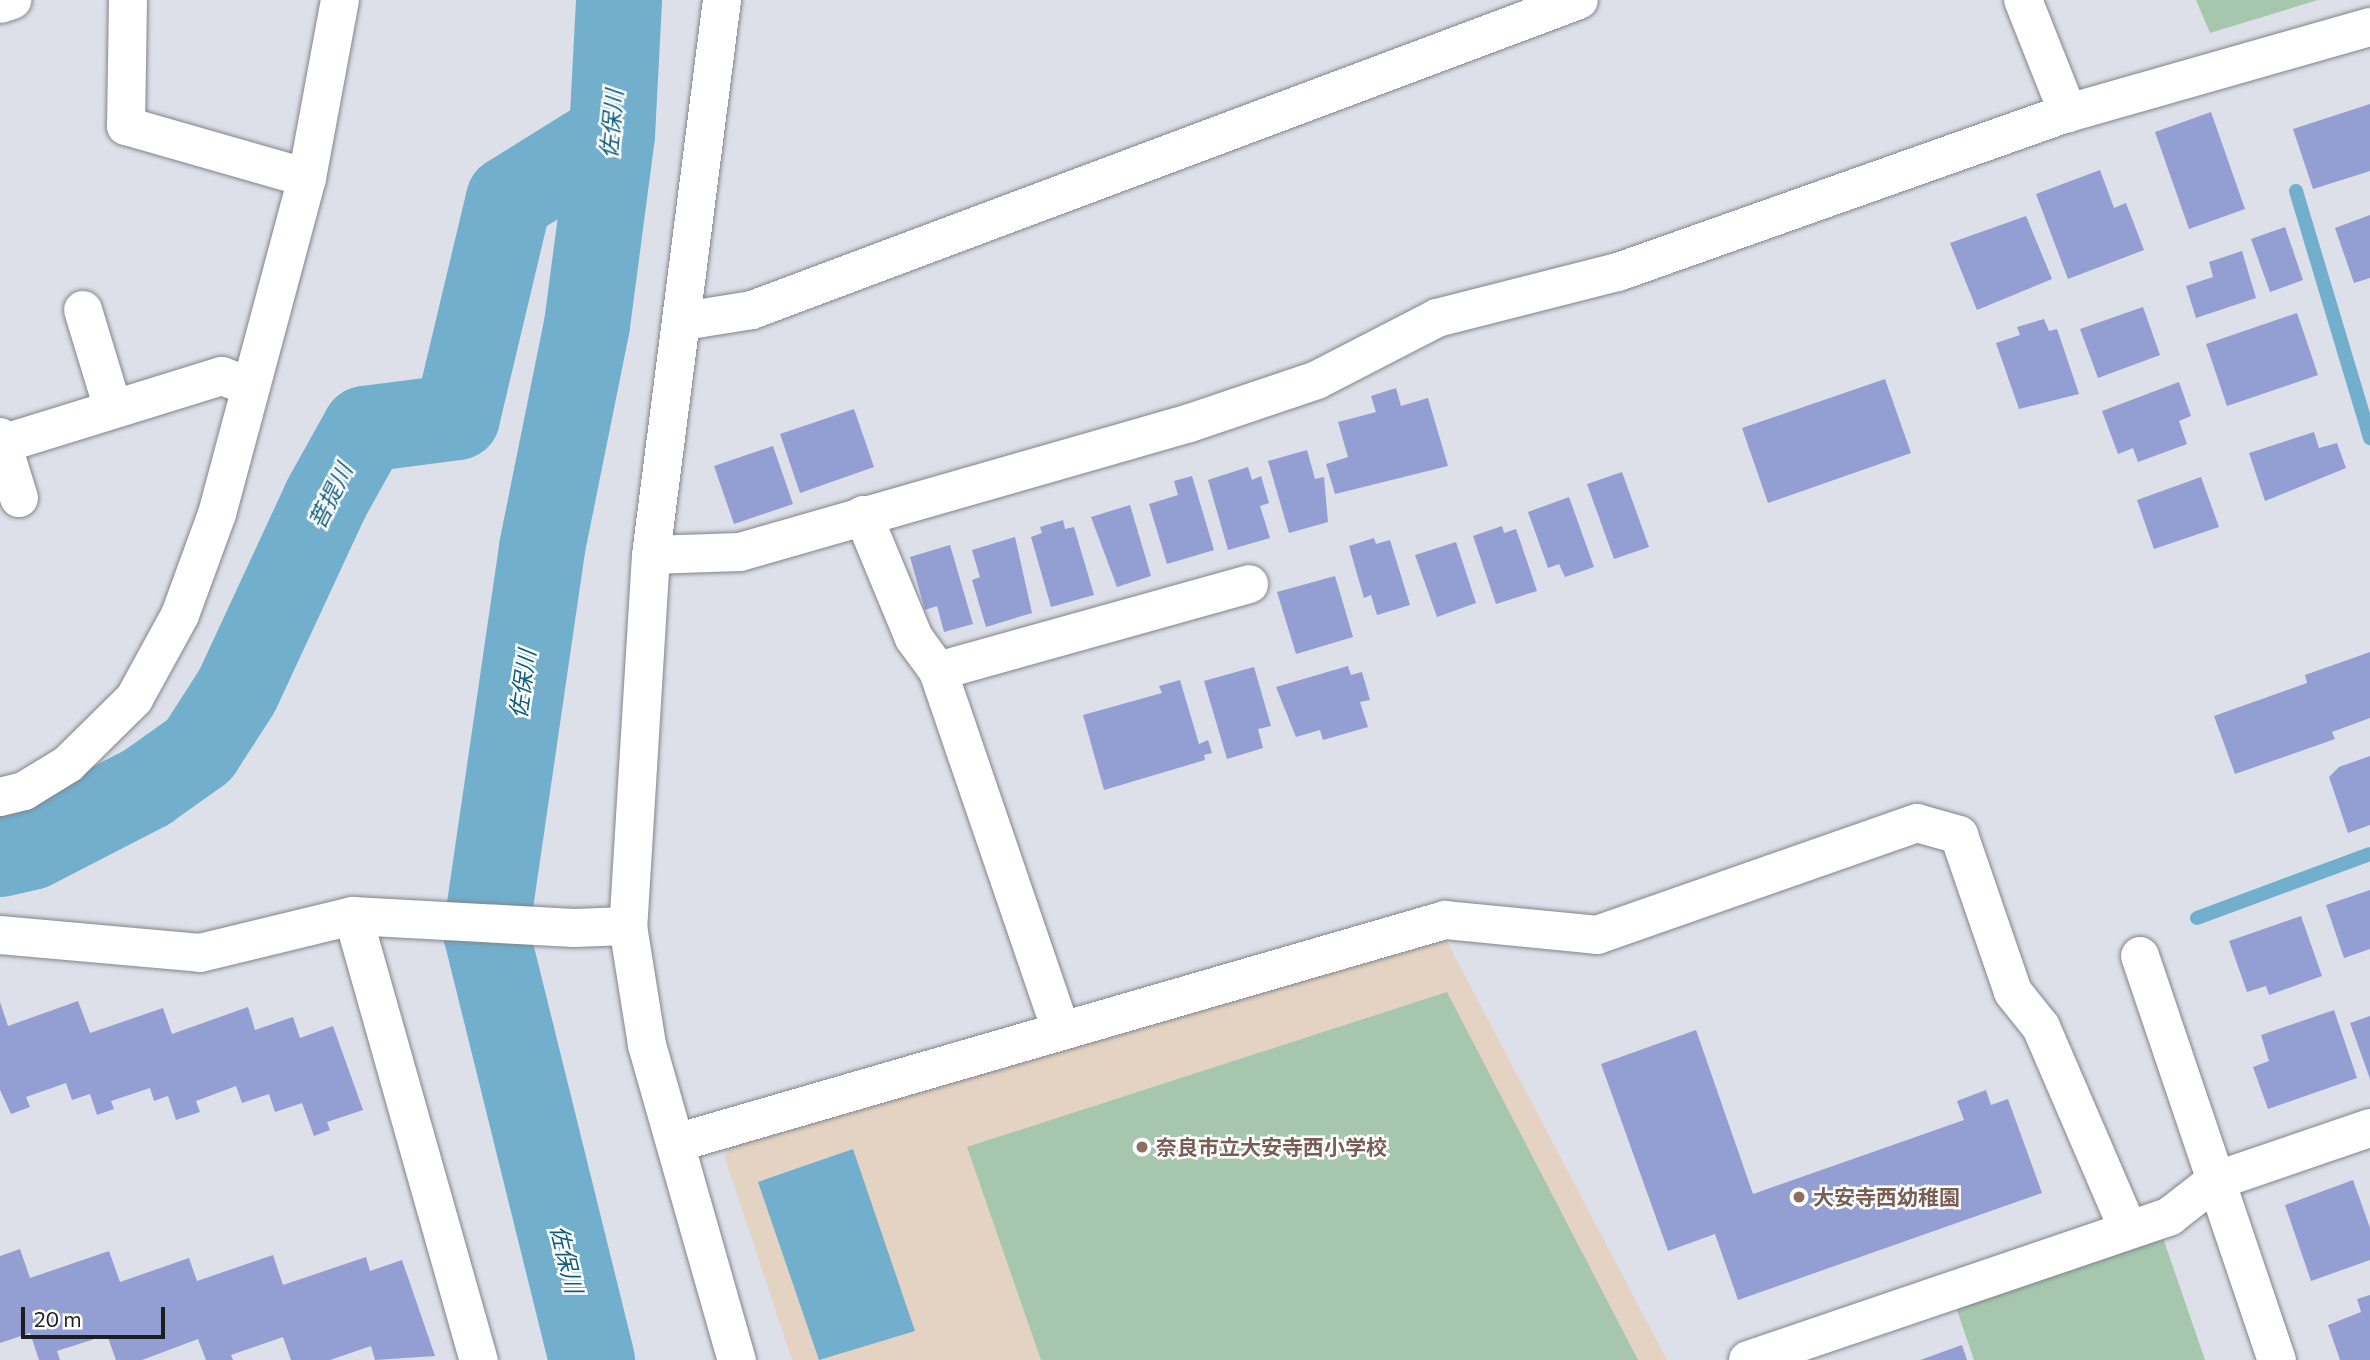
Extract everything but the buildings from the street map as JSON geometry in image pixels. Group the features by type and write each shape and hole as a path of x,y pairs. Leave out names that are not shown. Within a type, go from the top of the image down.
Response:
{"street":[{"path":"0,4 12,0"},
{"path":"128,0 126,126 307,178"},
{"path":"0,797 24,791 68,764 134,699 180,615 217,514 307,178 340,0"},
{"path":"722,0 684,321 651,555 628,926 647,1045 737,1360"},
{"path":"684,321 752,310 1579,0"},
{"path":"2023,0 2067,113"},
{"path":"651,555 740,552 1189,423 1317,380 1437,318 1618,272 2067,113 2370,27"},
{"path":"83,310 113,410"},
{"path":"19,498 1,440 113,410 222,376 251,387"},
{"path":"863,515 914,638 938,671 1061,1030"},
{"path":"938,671 1065,640 1249,584"},
{"path":"676,1143 1445,920 1597,935 1917,823 1959,835 2013,992 2041,1027 2128,1229"},
{"path":"0,935 200,953 370,917 574,928 628,926"},
{"path":"370,917 479,1360"},
{"path":"2140,956 2277,1360"},
{"path":"1748,1360 2170,1216 2216,1181 2370,1128"}],"shaded area":[{"name":"奈良市立大安寺西小学校","path":"1444,936 1667,1360 792,1360 724,1155 735,1139 913,1095"}],"green space":[{"path":"2196,0 2318,0 2210,33"},
{"name":"奈良市立大安寺西小学校","path":"1447,992 1638,1360 1041,1360 967,1147"},
{"path":"2161,1232 2205,1360 1974,1360 1955,1304"}],"water":[{"path":"853,1149 915,1331 819,1360 758,1182"}],"waterway":[{"name":"佐保川","path":"592,1360 486,933 542,548 587,325 612,135 619,0"},
{"name":"菩提川","path":"0,854 31,847 147,787 199,750 237,691 326,499 365,429 457,417 509,199 612,135"},
{"path":"2296,191 2370,438"},
{"path":"2197,918 2370,854"}],"place":[{"name":"奈良市立大安寺西小学校","path":"1142,1147"},
{"name":"大安寺西幼稚園","path":"1799,1197"}]}
